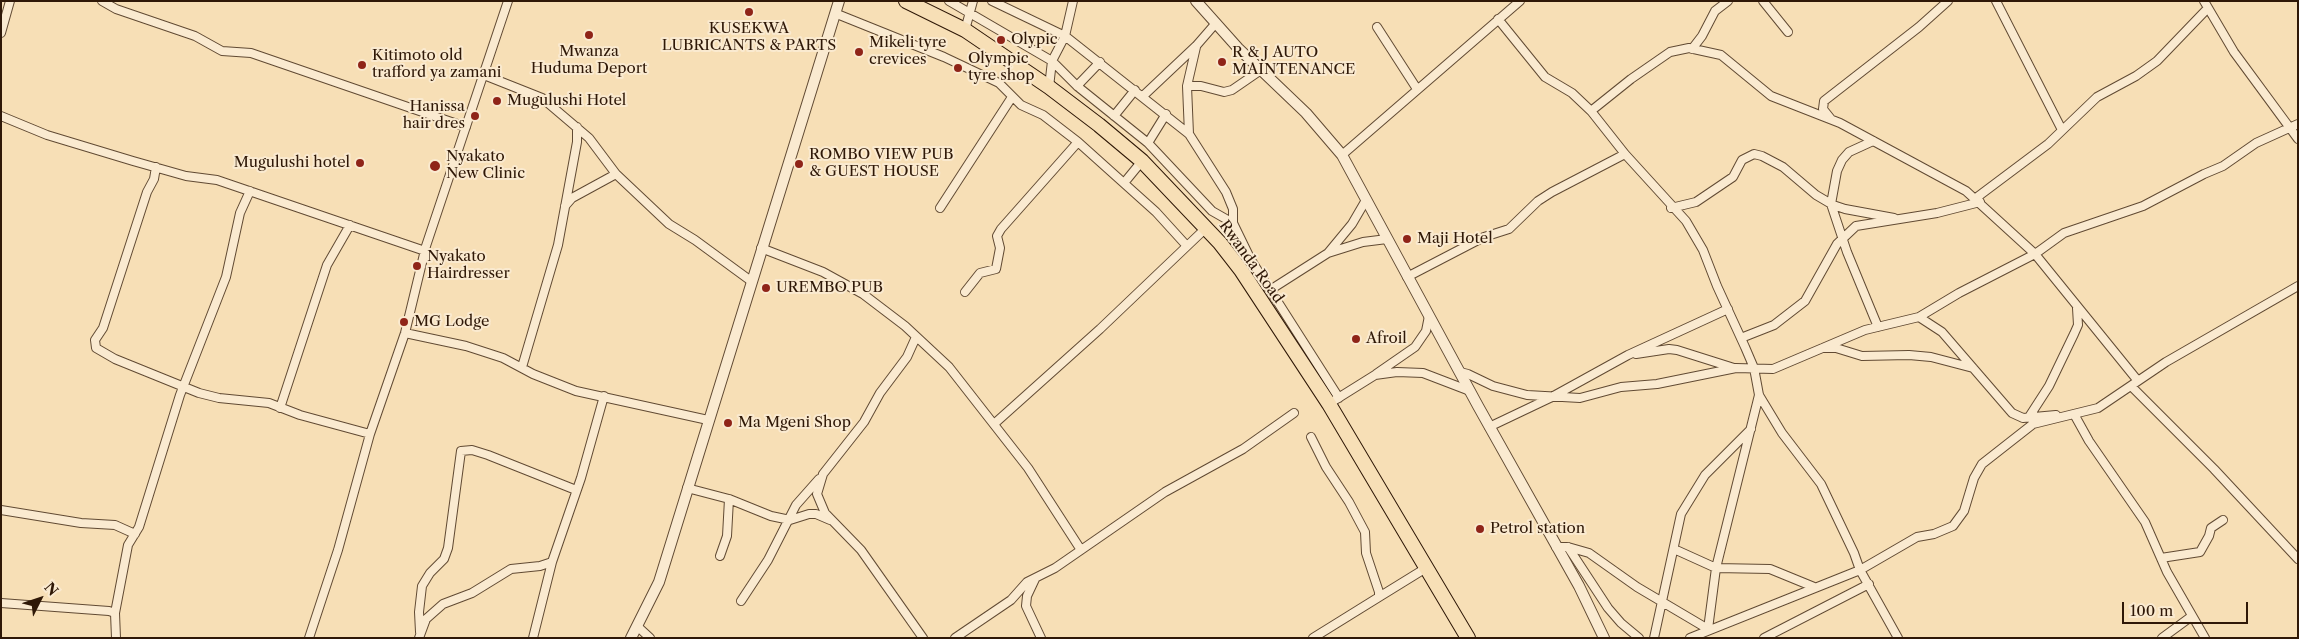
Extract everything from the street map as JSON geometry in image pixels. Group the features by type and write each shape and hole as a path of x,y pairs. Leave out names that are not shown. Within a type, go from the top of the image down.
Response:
{"highway":[{"name":"Rwanda Road","path":"906,1 965,30 1049,87 1142,161 1206,228 1241,270 1334,401 1426,568 1468,638"}],"street":[{"path":"1,33 10,1"},
{"path":"102,1 116,9 195,36 222,51 251,53 466,127"},
{"path":"309,638 338,550 370,434 405,333 425,250 508,1"},
{"path":"631,638 659,582 761,248 837,14 839,1"},
{"path":"949,1 1052,61 1077,86 1148,142 1199,200 1212,211 1233,223"},
{"path":"965,30 973,1"},
{"path":"992,1 1065,36 1189,134 1226,192 1233,209 1233,223 1251,260 1334,401 1375,376 1415,347 1426,331 1429,316"},
{"path":"1049,87 1052,61 1065,36 1072,1"},
{"path":"1196,1 1261,70 1306,113 1342,154 1489,427 1579,586 1604,638"},
{"path":"1342,154 1520,1"},
{"path":"1692,49 1702,36 1715,11 1728,1"},
{"path":"1763,1 1788,32"},
{"path":"1831,120 1823,108 1824,101 1919,27 1948,1"},
{"path":"1996,1 2062,130"},
{"path":"1741,338 1774,324 1805,301 1837,244 1850,230 1864,224 1904,219 1978,200 2017,165 2030,158 2097,97 2136,76 2157,61 2206,4 2234,52 2298,139"},
{"path":"837,14 999,83 1021,105 1043,115 1078,142 1156,212 1186,245"},
{"path":"1498,19 1545,77 1572,92 1591,111 1671,208 1686,222 1703,250 1754,368 1759,395 1782,433 1821,484 1860,570 1898,638"},
{"path":"1143,96 1196,46 1216,23"},
{"path":"1377,28 1417,89"},
{"path":"1189,134 1187,86 1196,46"},
{"path":"1591,111 1630,79 1670,52 1681,48 1692,49 1721,55 1771,96 1831,120 1938,174 1978,200 2035,254 2134,383 2298,559"},
{"path":"1077,86 1100,62"},
{"path":"1187,86 1201,86 1224,92 1232,90 1261,70"},
{"path":"484,75 542,98 577,127 616,174 669,224 695,240 751,282"},
{"path":"1114,116 1135,90"},
{"path":"940,208 1012,97"},
{"path":"1148,142 1166,114"},
{"path":"1,116 47,135 186,176 217,180 425,250"},
{"path":"1460,372 1505,390 1550,398 1580,398 1621,387 1656,384 1736,368 1773,369 1819,348 1878,327 1919,317 1959,293 2035,254 2064,233 2143,206 2223,166 2256,143 2291,129 2298,124"},
{"path":"522,367 558,245 563,209 577,142 577,127"},
{"path":"1873,141 1849,152 1842,160 1837,171 1831,204 1878,327"},
{"path":"965,292 980,273 996,269 1000,248 997,236 1001,229 1078,142"},
{"path":"1407,277 1484,237 1509,229 1538,201 1625,154"},
{"path":"1671,208 1688,206 1696,202 1733,177 1742,160 1754,154 1783,167 1810,191 1831,204 1845,209 1904,219"},
{"path":"1124,183 1142,161"},
{"path":"156,168 154,179 147,192 106,319 95,344 100,352 208,395 255,400 370,434"},
{"path":"563,209 572,198 616,174"},
{"path":"116,638 115,613 128,545 142,521 164,444 196,349 226,276 240,213 250,191"},
{"path":"1328,253 1352,224 1366,200"},
{"path":"280,408 327,265 350,225"},
{"path":"994,424 1100,329 1206,228"},
{"path":"1270,290 1328,253 1362,242 1387,238"},
{"path":"761,248 823,272 863,294 916,336 949,367 1028,468 1081,550"},
{"path":"1690,638 1708,629 1774,606 1814,587 1860,570 1917,537 1934,534 1952,526 1964,511 1974,478 1982,464 2033,424 2098,408 2134,383 2298,286"},
{"path":"1489,427 1550,398 1628,356 1728,308"},
{"path":"2029,417 2049,386 2078,325 2077,308"},
{"path":"1919,317 1942,332 2006,409 2018,416 2029,417 2073,414"},
{"path":"405,333 466,346 522,367 533,374 576,391 708,420"},
{"path":"741,601 790,520 796,505 864,422 880,393 907,358 916,336"},
{"path":"1819,348 1836,348 1862,356 1909,355 1932,357 1974,369"},
{"path":"1628,356 1668,349 1736,368"},
{"path":"1375,376 1397,372 1423,373 1470,391"},
{"path":"1708,629 1716,568 1759,395"},
{"path":"533,638 552,562 604,396"},
{"path":"955,638 1012,600 1028,582 1055,568 1165,492 1236,453 1294,413"},
{"path":"2073,414 2140,515 2161,558 2205,638"},
{"path":"1654,638 1664,602 1667,574 1681,514 1704,475 1752,429"},
{"path":"1311,438 1365,532 1366,553 1379,596"},
{"path":"420,635 418,612 422,586 430,573 444,560 448,548 461,451 472,450 576,490"},
{"path":"823,474 816,494 822,508 861,550 923,638"},
{"path":"687,488 729,499 759,512 790,520 809,514 816,514 834,522"},
{"path":"720,556 727,536 729,499"},
{"path":"1,510 81,523 114,525 134,534"},
{"path":"2161,558 2200,552 2209,536 2211,528 2223,520"},
{"path":"1556,547 1568,547 1589,553 1637,587 1708,629"},
{"path":"1568,547 1608,608 1621,623 1639,638"},
{"path":"1674,549 1716,568 1770,569 1814,587"},
{"path":"420,635 426,619 448,601 472,593 511,569 540,566 552,562"},
{"path":"1313,638 1426,568"},
{"path":"1035,579 1027,596 1026,606 1041,638"},
{"path":"1764,638 1869,584"},
{"path":"1,603 115,613"},
{"path":"2162,638 2192,616"},
{"path":"637,626 650,638"}],"place":[{"name":"KUSEKWA LUBRICANTS & PARTS","path":"749,12"},
{"name":"Mwanza Huduma Deport","path":"589,35"},
{"name":"Olypic","path":"1001,40"},
{"name":"Mikeli tyre crevices","path":"859,52"},
{"name":"R & J AUTO MAINTENANCE","path":"1222,62"},
{"name":"Kitimoto old trafford ya zamani","path":"362,65"},
{"name":"Olympic tyre shop","path":"958,68"},
{"name":"Mugulushi Hotel","path":"497,101"},
{"name":"Hanissa hair dres","path":"475,116"},
{"name":"Mugulushi hotel","path":"360,163"},
{"name":"ROMBO VIEW PUB & GUEST HOUSE","path":"799,164"},
{"name":"Nyakato New Clinic","path":"435,166"},
{"name":"Maji Hotel","path":"1407,239"},
{"name":"Nyakato Hairdresser","path":"417,266"},
{"name":"UREMBO PUB","path":"766,288"},
{"name":"MG Lodge","path":"404,322"},
{"name":"Afroil","path":"1356,339"},
{"name":"Ma Mgeni Shop","path":"728,423"},
{"name":"Petrol station","path":"1480,529"}]}
